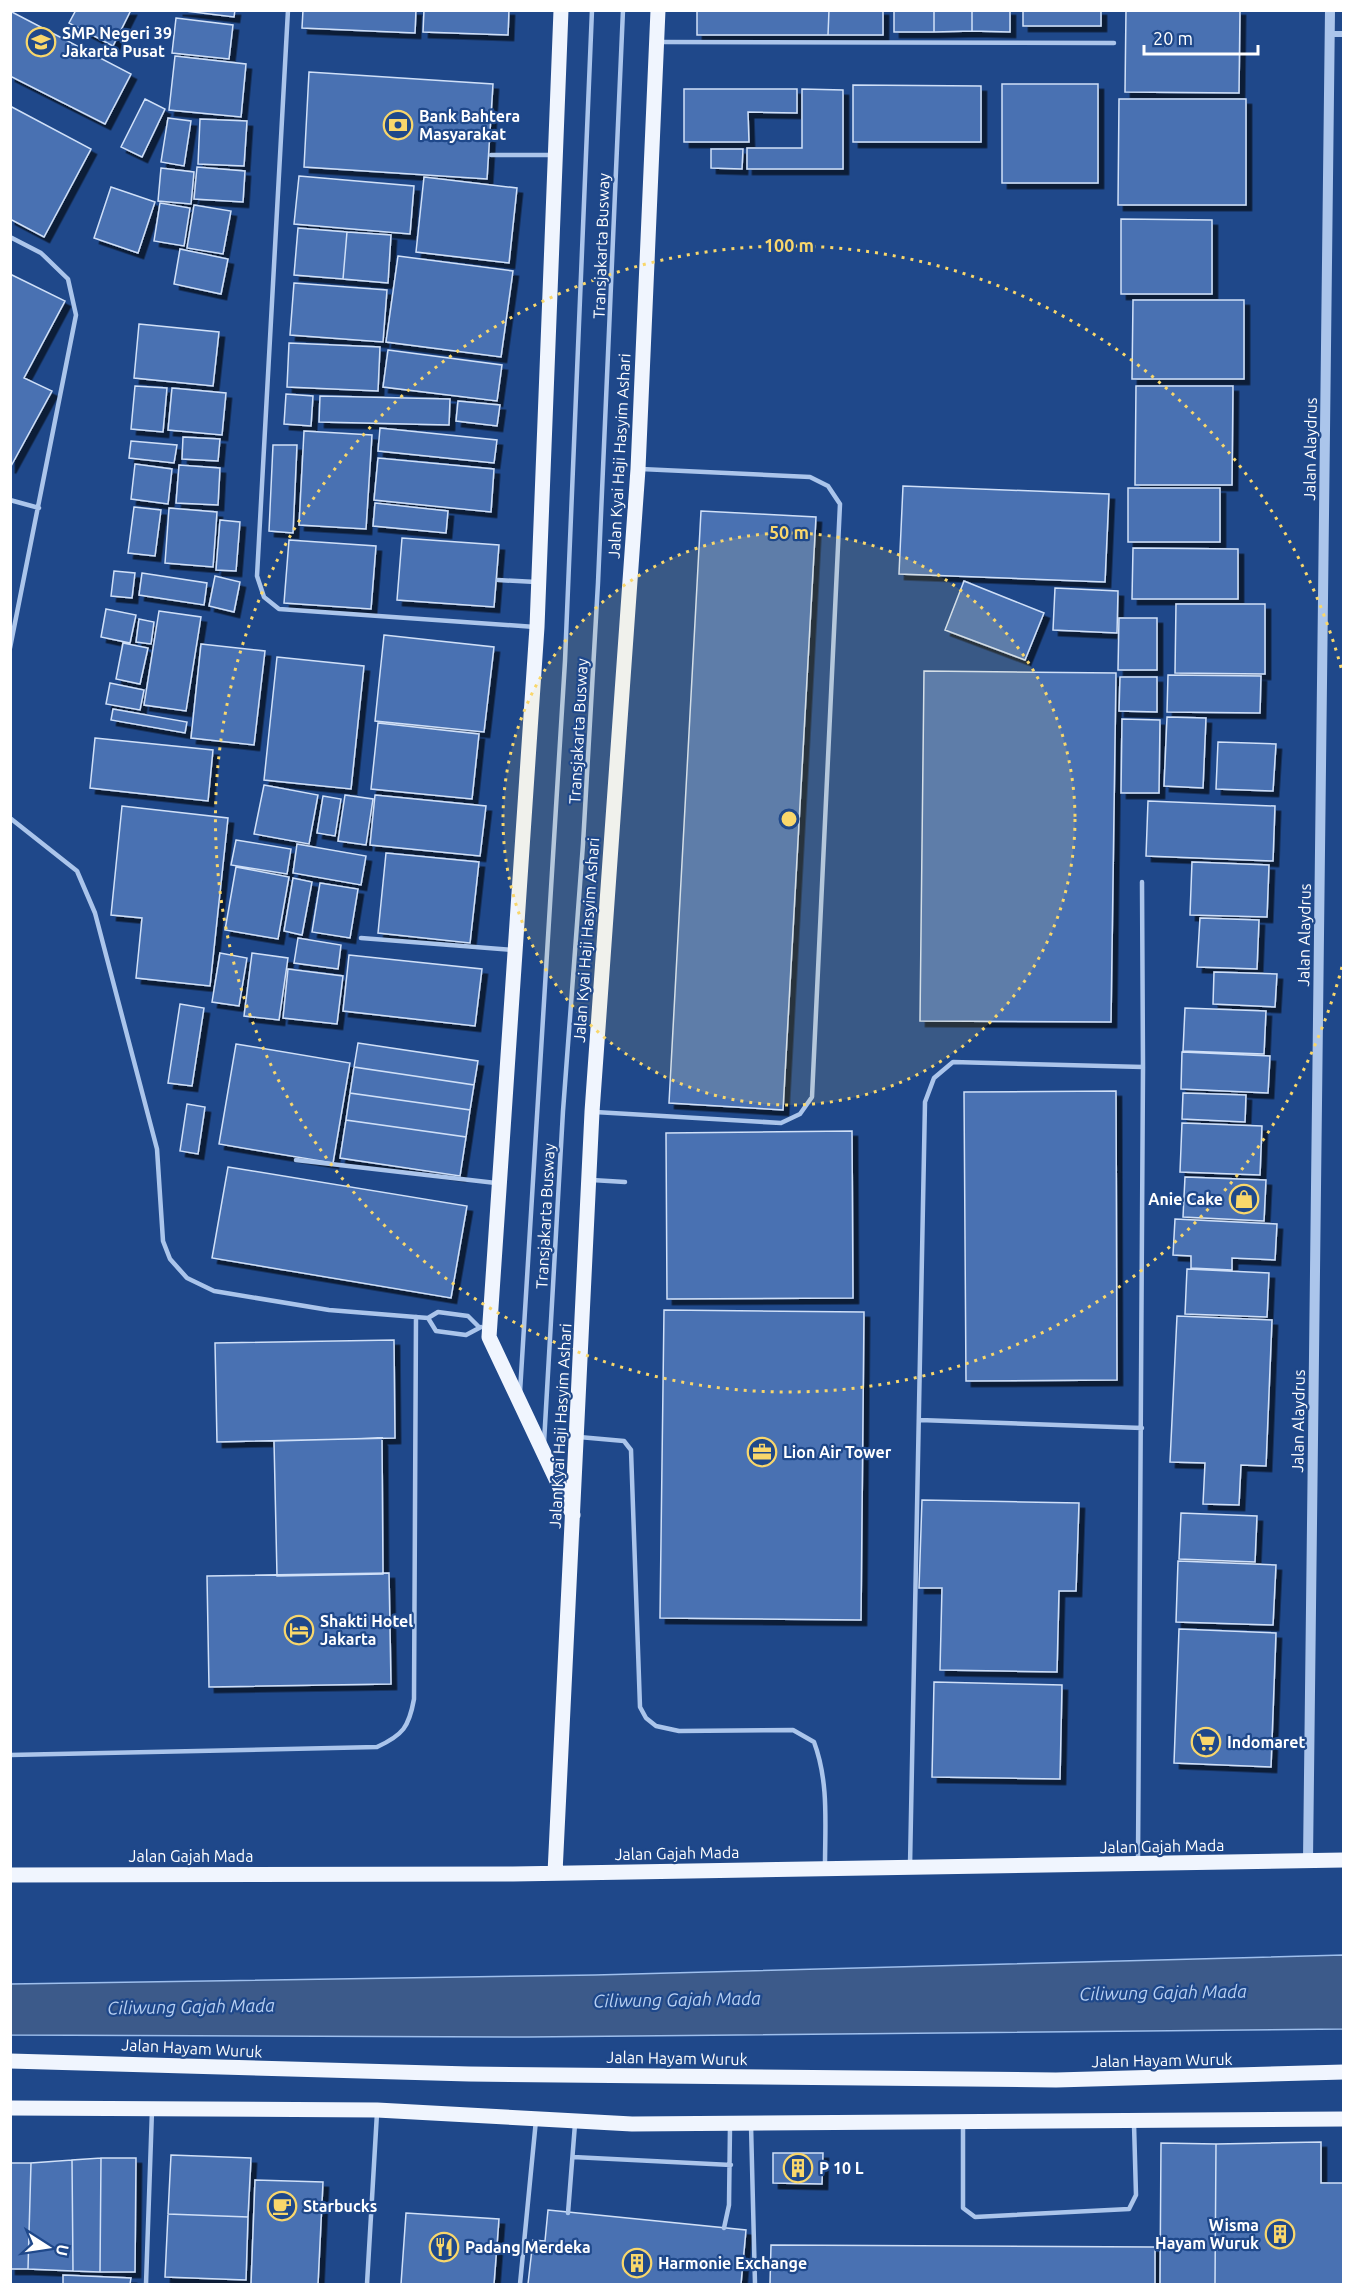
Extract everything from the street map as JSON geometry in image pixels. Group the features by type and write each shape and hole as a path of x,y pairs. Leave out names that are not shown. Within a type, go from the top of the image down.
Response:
{"main road":[{"path":"561,10 537,627 499,1183 486,1331 574,1518"},
{"name":"Jalan Kyai Haji Hasyim Ashari","path":"555,1873 592,1112 638,469 658,10"},
{"name":"Jalan Gajah Mada","path":"10,1875 555,1873 909,1869 1344,1860"},
{"name":"Jalan Hayam Wuruk","path":"10,2061 469,2074 1056,2080 1344,2073"},
{"path":"10,2108 377,2110 536,2120 730,2123 1344,2119"}],"street":[{"name":"Jalan Alaydrus","path":"1308,1860 1330,10"},
{"path":"1330,34 1344,34"}],"lane":[{"path":"288,10 257,576 264,597 279,609 537,627"},
{"name":"Transjakarta Busway","path":"519,1400 565,661 592,10"},
{"name":"Transjakarta Busway","path":"544,1453 563,1111 583,844 598,583 623,10"},
{"path":"657,42 1114,43"},
{"path":"491,155 555,155"},
{"path":"10,237 41,253 68,279 76,315 10,648"},
{"path":"592,1112 781,1123 800,1114 812,1097 840,504 828,486 810,477 638,469"},
{"path":"10,500 39,508"},
{"path":"498,580 538,582"},
{"path":"10,818 77,871 95,913 157,1149 163,1241 170,1259 187,1278 214,1291 261,1301 329,1310 428,1318 438,1312 468,1316 486,1331"},
{"path":"1138,1864 1142,1428 1142,882"},
{"path":"361,938 514,951"},
{"path":"909,1869 925,1102 934,1078 953,1062 1143,1067"},
{"path":"296,1160 499,1183"},
{"path":"590,1179 625,1182"},
{"path":"10,1755 377,1747 396,1738 406,1726 414,1699 416,1317"},
{"path":"428,1318 436,1331 466,1335 486,1331"},
{"path":"920,1420 1142,1428"},
{"path":"577,1437 624,1441 631,1450 640,1707 646,1718 656,1726 679,1731 793,1730 814,1742 822,1764 825,1801 825,1869"},
{"path":"146,2284 152,2109"},
{"path":"367,2284 377,2110"},
{"path":"520,2284 536,2120"},
{"path":"568,2213 575,2121"},
{"path":"963,2122 963,2208 975,2217 1129,2209 1136,2194 1134,2121"},
{"path":"724,2228 729,2205 730,2123"},
{"path":"751,2123 755,2284"},
{"path":"573,2157 731,2165"}],"water":[{"name":"Ciliwung Gajah Mada","path":"1343,1955 1343,2029 528,2037 11,2035 11,1984 595,1975"}],"building":[{"path":"76,10 131,10 113,46 69,23"},
{"path":"177,10 235,10 234,17"},
{"path":"303,10 416,10 415,33 302,28"},
{"path":"424,10 509,10 508,35 423,32"},
{"path":"697,10 829,10 828,35 697,35"},
{"path":"829,10 883,10 883,35 828,35"},
{"path":"894,10 934,10 934,32 894,32"},
{"path":"934,10 972,10 972,31 934,32"},
{"path":"972,10 1010,10 1010,32 972,31"},
{"path":"1023,10 1101,10 1101,26 1023,26"},
{"path":"1126,10 1240,10 1239,93 1125,92"},
{"name":"SMP Negeri 39 Jakarta Pusat","path":"10,11 131,74 105,124 10,76"},
{"path":"176,18 233,25 229,59 172,53"},
{"path":"175,56 246,64 241,117 169,110"},
{"name":"Bank Bahtera Masyarakat","path":"309,72 493,84 487,179 304,167"},
{"path":"1002,84 1098,84 1098,183 1002,183"},
{"path":"853,85 981,86 981,142 853,142"},
{"path":"684,89 797,89 797,113 748,112 749,142 684,142"},
{"path":"802,89 843,90 843,169 747,169 747,148 802,148"},
{"path":"145,99 165,109 142,157 121,147"},
{"path":"1119,99 1246,99 1246,205 1118,205"},
{"path":"10,106 91,149 44,237 10,219"},
{"path":"168,118 191,121 184,166 161,162"},
{"path":"200,119 247,121 244,166 198,164"},
{"path":"711,149 743,149 742,169 711,168"},
{"path":"197,167 245,171 243,202 194,199"},
{"path":"161,168 194,172 191,204 158,201"},
{"path":"299,176 414,186 410,234 294,224"},
{"path":"424,177 517,188 509,263 416,252"},
{"path":"111,187 155,202 138,253 94,238"},
{"path":"160,203 190,208 184,246 154,241"},
{"path":"194,205 231,211 223,254 187,248"},
{"path":"1121,219 1212,220 1212,294 1121,294"},
{"path":"298,228 347,232 343,279 294,275"},
{"path":"347,232 391,235 388,283 343,279"},
{"path":"180,249 228,259 221,294 174,284"},
{"path":"398,256 513,271 501,357 386,342"},
{"path":"10,274 65,301 24,378 52,391 10,468"},
{"path":"294,283 387,290 383,342 290,335"},
{"path":"1133,300 1244,300 1244,379 1132,379"},
{"path":"139,324 219,332 213,386 134,378"},
{"path":"289,343 380,347 378,391 287,387"},
{"path":"388,350 502,365 497,401 383,387"},
{"path":"135,386 167,388 163,432 131,429"},
{"path":"1136,386 1233,386 1232,485 1135,485"},
{"path":"172,388 226,393 222,435 168,430"},
{"path":"286,394 313,396 311,426 284,424"},
{"path":"320,396 450,399 449,425 319,422"},
{"path":"458,401 500,405 497,426 456,421"},
{"path":"380,428 497,440 494,463 378,451"},
{"path":"304,431 372,435 366,529 299,525"},
{"path":"183,437 220,439 218,461 182,459"},
{"path":"131,441 177,445 174,463 129,458"},
{"path":"273,445 297,445 293,533 269,531"},
{"path":"378,458 494,469 491,512 374,500"},
{"path":"135,464 172,469 168,504 131,499"},
{"path":"179,465 220,468 218,505 176,503"},
{"path":"903,486 1109,494 1105,582 899,574"},
{"path":"1128,488 1220,488 1220,542 1128,542"},
{"path":"375,503 448,511 446,533 373,526"},
{"path":"134,507 161,510 155,556 128,553"},
{"path":"169,508 217,512 213,567 165,563"},
{"path":"701,511 816,517 783,1110 669,1103"},
{"path":"220,520 240,522 236,571 216,570"},
{"path":"402,538 499,545 494,607 397,600"},
{"path":"289,540 376,546 371,609 284,603"},
{"path":"1133,548 1238,549 1238,599 1132,599"},
{"path":"114,571 135,573 132,598 111,596"},
{"path":"142,573 207,583 204,605 139,595"},
{"path":"215,576 240,582 234,612 209,606"},
{"path":"964,581 1044,613 1025,660 945,630"},
{"path":"1055,588 1118,591 1117,633 1053,630"},
{"path":"1176,604 1265,604 1265,674 1175,673"},
{"path":"106,609 136,615 130,643 101,637"},
{"path":"159,611 201,617 186,711 144,705"},
{"path":"1119,618 1157,618 1157,670 1118,670"},
{"path":"139,619 154,622 151,644 136,642"},
{"path":"384,635 494,647 484,732 375,721"},
{"path":"123,643 148,648 140,684 116,679"},
{"path":"201,644 265,651 254,745 191,738"},
{"path":"277,657 364,666 351,789 264,780"},
{"path":"924,671 1116,673 1111,1022 920,1021"},
{"path":"1168,675 1261,676 1260,713 1167,712"},
{"path":"1120,677 1157,677 1157,712 1119,711"},
{"path":"110,683 144,690 140,710 106,704"},
{"path":"113,709 187,722 185,733 111,720"},
{"path":"1167,717 1206,718 1203,788 1164,786"},
{"path":"1122,719 1160,720 1159,793 1121,793"},
{"path":"378,723 479,734 472,799 371,789"},
{"path":"95,738 213,750 208,801 90,788"},
{"path":"1218,742 1276,744 1273,791 1216,789"},
{"path":"264,785 318,795 309,844 254,834"},
{"path":"345,795 373,799 366,845 338,841"},
{"path":"375,795 486,806 480,856 370,845"},
{"path":"323,796 341,799 335,836 317,833"},
{"path":"1148,801 1275,806 1273,861 1146,856"},
{"path":"122,806 228,818 210,986 136,978 142,918 111,915"},
{"path":"236,840 291,849 287,874 231,865"},
{"path":"297,844 366,856 361,885 293,873"},
{"path":"386,853 479,862 470,943 378,933"},
{"path":"1192,862 1269,865 1267,917 1190,915"},
{"path":"236,867 289,877 278,939 225,930"},
{"path":"293,878 312,882 302,935 284,931"},
{"path":"320,883 358,889 350,938 312,932"},
{"path":"1200,918 1259,920 1257,969 1197,967"},
{"path":"298,938 341,945 338,969 294,963"},
{"path":"220,953 247,958 239,1006 212,1002"},
{"path":"252,953 288,958 279,1020 244,1016"},
{"path":"349,955 482,969 475,1026 343,1011"},
{"path":"288,969 343,976 337,1024 283,1018"},
{"path":"1214,972 1277,974 1275,1007 1213,1004"},
{"path":"180,1004 204,1008 192,1086 168,1083"},
{"path":"1185,1008 1266,1011 1264,1054 1183,1051"},
{"path":"358,1043 478,1061 474,1085 354,1067"},
{"path":"236,1044 350,1063 333,1163 219,1144"},
{"path":"1182,1052 1270,1056 1268,1093 1181,1089"},
{"path":"354,1067 474,1085 470,1110 350,1093"},
{"path":"1116,1091 1117,1380 966,1381 964,1092"},
{"path":"350,1093 470,1110 466,1137 346,1120"},
{"path":"1183,1093 1246,1095 1245,1122 1182,1119"},
{"path":"187,1104 205,1107 198,1154 180,1151"},
{"path":"346,1120 466,1137 460,1176 340,1158"},
{"path":"1182,1123 1262,1126 1260,1175 1180,1172"},
{"path":"852,1131 853,1298 667,1299 666,1133"},
{"path":"228,1167 467,1206 451,1298 212,1258"},
{"path":"1185,1177 1266,1180 1264,1221 1183,1217"},
{"path":"1175,1219 1277,1224 1275,1260 1232,1258 1232,1270 1191,1268 1191,1256 1173,1255"},
{"path":"1187,1269 1269,1273 1267,1317 1185,1314"},
{"path":"664,1310 864,1312 861,1620 660,1618"},
{"path":"1177,1316 1272,1320 1266,1466 1241,1465 1239,1505 1203,1504 1205,1463 1170,1462"},
{"path":"394,1340 395,1438 217,1442 215,1343"},
{"path":"382,1438 383,1574 277,1576 274,1441"},
{"path":"922,1500 1079,1503 1076,1591 1059,1591 1057,1672 940,1670 942,1588 919,1588"},
{"path":"1181,1513 1257,1516 1255,1562 1179,1559"},
{"path":"1178,1561 1276,1565 1273,1625 1176,1622"},
{"name":"Shakti Hotel Jakarta","path":"389,1573 391,1684 209,1687 207,1576"},
{"path":"1179,1629 1276,1633 1271,1767 1174,1763"},
{"path":"934,1682 1062,1685 1060,1779 932,1777"},
{"name":"Wisma Hayam Wuruk","path":"1321,2142 1321,2183 1344,2183 1344,2284 1215,2284 1216,2144"},
{"path":"1161,2143 1216,2144 1215,2284 1160,2284"},
{"name":"P 10 L","path":"773,2153 823,2153 822,2184 773,2183"},
{"path":"171,2155 251,2158 248,2217 168,2214"},
{"path":"101,2158 136,2158 135,2272 100,2272"},
{"path":"101,2158 100,2272 73,2271 72,2160"},
{"path":"72,2160 73,2271 28,2269 31,2163"},
{"path":"10,2163 31,2163 28,2269 10,2269"},
{"path":"255,2180 323,2182 318,2284 251,2284"},
{"name":"Harmonie Exchange","path":"548,2210 746,2230 741,2284 528,2284 533,2240 545,2241"},
{"path":"406,2213 499,2219 494,2284 401,2284"},
{"path":"168,2214 248,2217 246,2280 165,2277"},
{"path":"771,2245 1155,2247 1155,2284 770,2284"},
{"path":"63,2275 131,2278 130,2284 63,2284"}],"place":[{"name":"SMP Negeri 39 Jakarta Pusat","path":"41,42"},
{"name":"Bank Bahtera Masyarakat","path":"398,125"},
{"name":"Anie Cake","path":"1244,1199"},
{"name":"Lion Air Tower","path":"762,1452"},
{"name":"Shakti Hotel Jakarta","path":"299,1630"},
{"name":"Indomaret","path":"1206,1742"},
{"name":"P 10 L","path":"798,2168"},
{"name":"Starbucks","path":"282,2206"},
{"name":"Wisma Hayam Wuruk","path":"1280,2234"},
{"name":"Padang Merdeka","path":"444,2247"},
{"name":"Harmonie Exchange","path":"637,2263"}]}
